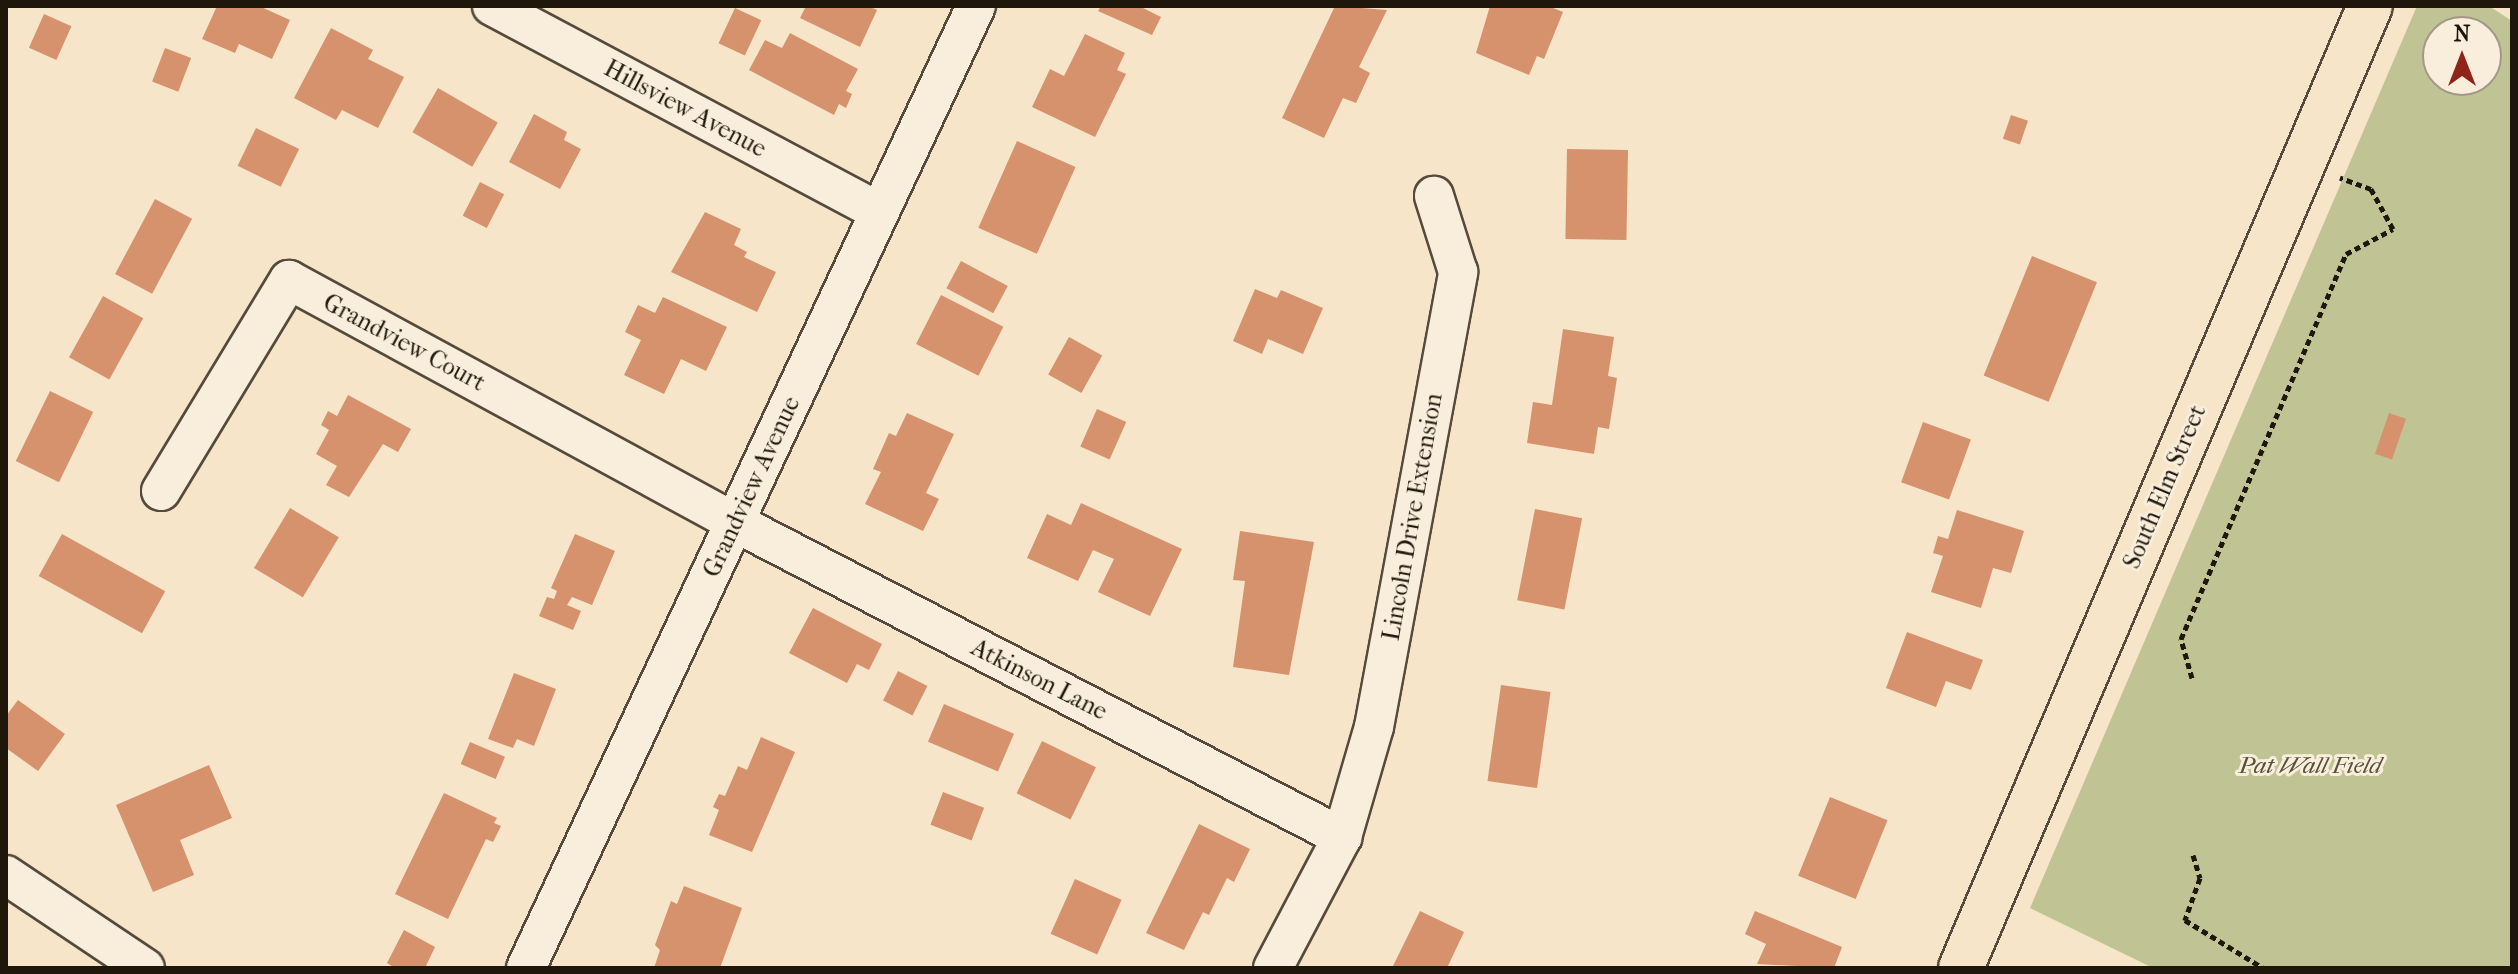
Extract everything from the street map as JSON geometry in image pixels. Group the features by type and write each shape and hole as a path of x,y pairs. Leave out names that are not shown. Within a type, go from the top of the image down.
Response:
{"main road":[{"name":"South Elm Street","path":"1961,968 2370,6"}],"street":[{"name":"Hillsview Avenue","path":"492,6 878,211"},
{"name":"Grandview Avenue","path":"526,968 976,6"},
{"name":"Lincoln Drive Extension","path":"1273,968 1342,837 1374,727 1458,272 1434,196"},
{"name":"Grandview Court","path":"161,491 289,280 736,523"},
{"name":"Atkinson Lane","path":"736,523 1342,837"},
{"path":"6,875 145,968"}],"path":[{"path":"2192,678 2181,639 2346,254 2393,229 2371,189 2337,176"},
{"path":"2193,855 2200,878 2185,920 2263,968"}],"green space":[{"name":"Pat Wall Field","path":"2417,6 2489,6 2512,21 2512,968 2153,968 2030,908"}],"building":[{"path":"217,6 259,6 290,20 272,59 239,44 235,53 202,39"},
{"path":"806,6 868,6 877,10 860,47 800,18"},
{"path":"1101,6 1139,6 1161,17 1152,35 1098,11"},
{"path":"1335,6 1387,10 1359,67 1370,73 1356,103 1343,98 1324,138 1282,118"},
{"path":"1490,6 1548,6 1563,12 1544,59 1537,56 1529,75 1476,53"},
{"path":"735,8 761,20 745,56 719,43"},
{"path":"44,14 71,26 56,60 29,48"},
{"path":"331,28 373,50 368,59 404,77 378,128 342,110 336,120 294,98"},
{"path":"790,33 858,69 846,91 852,94 846,108 839,104 834,115 749,70 765,40 782,48"},
{"path":"1085,34 1125,53 1117,70 1126,74 1095,137 1032,107 1050,69 1064,76"},
{"path":"165,48 191,58 178,92 152,82"},
{"path":"438,88 498,122 472,167 412,132"},
{"path":"534,114 567,132 564,140 581,149 560,189 509,162"},
{"path":"2011,115 2028,121 2020,144 2003,139"},
{"path":"256,128 299,149 281,187 238,166"},
{"path":"1017,141 1075,167 1037,254 978,228"},
{"path":"1567,149 1628,150 1626,240 1565,239"},
{"path":"480,182 504,194 487,228 463,216"},
{"path":"155,199 192,219 152,294 115,274"},
{"path":"705,212 741,229 734,245 747,252 744,257 776,272 757,312 671,272"},
{"path":"2032,256 2097,282 2049,402 1984,376"},
{"path":"961,261 1008,286 993,313 946,288"},
{"path":"1255,289 1277,298 1281,290 1323,308 1303,354 1268,339 1262,354 1233,341"},
{"path":"941,295 1003,327 978,376 916,344"},
{"path":"103,296 143,318 109,380 69,357"},
{"path":"663,297 727,327 706,371 681,359 664,394 624,375 641,340 625,332 638,305 655,313"},
{"path":"1563,329 1614,337 1608,376 1617,378 1609,429 1598,427 1594,454 1527,443 1533,402 1552,405"},
{"path":"1069,337 1102,355 1081,393 1048,375"},
{"path":"50,391 93,412 59,482 16,461"},
{"path":"348,395 411,429 398,452 383,444 349,497 326,485 337,466 316,454 329,430 321,425 328,411 337,416"},
{"path":"1097,409 1126,422 1110,459 1080,446"},
{"path":"907,413 954,434 926,493 939,499 923,531 865,504 881,472 873,469 889,433 896,436"},
{"path":"2389,413 2406,419 2392,460 2375,454"},
{"path":"1923,422 1971,439 1949,500 1901,482"},
{"path":"1081,503 1182,549 1150,616 1098,592 1114,559 1093,550 1078,581 1027,558 1047,514 1071,525"},
{"path":"290,508 339,537 303,597 254,568"},
{"path":"1535,509 1582,518 1564,609 1517,600"},
{"path":"1957,510 2024,531 2011,573 1993,568 1981,608 1931,592 1943,556 1933,553 1938,536 1948,539"},
{"path":"1240,531 1314,542 1289,675 1233,667 1245,581 1233,580"},
{"path":"62,534 165,591 142,633 39,576"},
{"path":"575,534 615,551 592,605 572,597 567,605 581,611 573,630 539,616 547,597 554,599 557,591 551,588"},
{"path":"813,608 882,644 869,670 857,664 847,683 789,653"},
{"path":"1907,632 1983,660 1971,690 1946,681 1936,707 1886,688"},
{"path":"898,671 927,686 912,715 883,700"},
{"path":"514,673 556,689 534,746 517,739 513,748 488,739"},
{"path":"1501,685 1551,692 1537,788 1488,781"},
{"path":"18,700 65,734 38,771 6,748 6,716"},
{"path":"944,704 1014,734 998,771 928,742"},
{"path":"761,737 795,752 752,852 709,835 719,810 713,807 719,794 725,796 738,766 747,770"},
{"path":"1042,741 1096,767 1071,819 1017,793"},
{"path":"470,742 505,757 496,779 461,764"},
{"path":"209,765 232,818 180,840 194,875 153,892 116,805"},
{"path":"943,792 984,808 972,840 930,825"},
{"path":"444,793 497,818 494,823 501,826 493,842 486,839 448,919 395,894"},
{"path":"1830,797 1887,820 1856,899 1798,876"},
{"path":"1199,824 1250,849 1234,882 1227,878 1209,915 1203,912 1184,950 1146,933"},
{"path":"1075,879 1122,900 1097,955 1051,934"},
{"path":"684,886 742,908 720,968 654,968 660,950 655,945 671,901 677,904"},
{"path":"1420,911 1464,932 1447,968 1392,968"},
{"path":"1755,911 1842,947 1834,968 1757,964 1766,944 1745,934"},
{"path":"404,930 435,947 425,968 395,968 387,963"}]}
